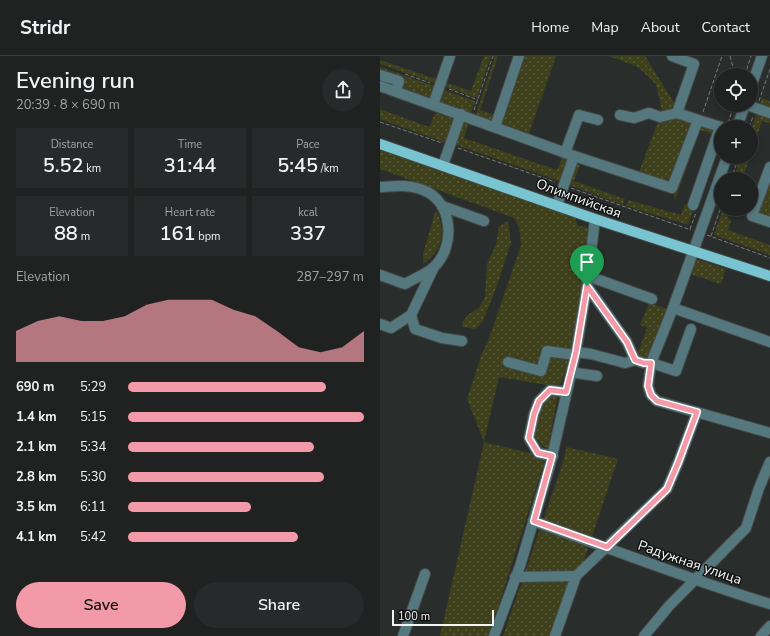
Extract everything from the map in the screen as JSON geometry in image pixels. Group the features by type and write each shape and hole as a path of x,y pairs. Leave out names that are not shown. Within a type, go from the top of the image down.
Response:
{"main road":[{"name":"Олимпийская","path":"380,144 595,219 770,276"}],"street":[{"path":"433,105 450,56"},
{"path":"495,127 519,56"},
{"path":"672,56 694,64 677,113"},
{"path":"758,68 762,56"},
{"path":"380,75 400,81 396,92"},
{"path":"380,86 570,154 672,188 700,117"},
{"path":"758,109 770,113"},
{"path":"620,115 634,118 649,113 660,117 677,113 700,117 714,123"},
{"path":"443,165 461,114"},
{"path":"557,205 563,185 578,115 598,120"},
{"path":"693,205 714,149"},
{"path":"725,164 673,308 651,363 648,386 651,395 657,401 770,433"},
{"path":"770,167 752,216 770,222"},
{"path":"380,187 408,186 423,190 434,197 442,206 448,219 448,237 444,253 434,268 411,315 391,328 380,324"},
{"path":"442,206 484,221"},
{"path":"494,636 516,577 534,521 552,456 575,354 588,281 595,219"},
{"path":"380,275 405,284 434,268"},
{"path":"588,281 652,299"},
{"path":"588,281 627,342 635,360"},
{"path":"673,308 770,342"},
{"path":"411,315 415,329 442,338 462,341"},
{"path":"508,362 541,371 547,352 591,354 625,363 635,360 644,363 651,363 676,371 691,328"},
{"path":"572,369 576,373 596,376"},
{"path":"552,456 538,453 529,438 530,432 539,401 550,390 566,392"},
{"path":"555,636 576,576 667,489 697,412"},
{"path":"644,636 669,606 746,528 759,488 770,462"},
{"name":"Радужная улица","path":"534,521 694,580 770,604"},
{"path":"403,636 424,574"},
{"path":"516,577 576,576"},
{"path":"761,636 770,626"}],"path":[{"path":"472,118 493,56"},
{"path":"700,117 722,56"},
{"path":"730,56 733,68"},
{"path":"748,68 752,56"},
{"path":"758,90 770,69"},
{"path":"402,73 478,100"},
{"path":"380,122 450,145 770,258"},
{"path":"710,236 718,216"},
{"path":"690,229 693,220"}],"shaded area":[{"path":"484,56 491,56 477,98 380,64 380,60 471,91"},
{"path":"495,56 498,56 480,110 492,114 493,123 475,117"},
{"path":"522,56 556,56 529,134 639,172 662,111 656,84 638,67 609,56 645,56 676,106 717,120 714,120 714,135 700,130 675,200 673,191 498,126"},
{"path":"380,67 437,87 432,102 400,90 380,72"},
{"path":"441,89 475,101 470,116 436,103"},
{"path":"762,98 770,101 770,123 762,121 758,133 758,120 754,120"},
{"path":"380,109 429,127 435,113 455,119 446,143 380,119"},
{"path":"463,120 469,122 464,138 557,170 563,155 570,158 562,182 454,144"},
{"path":"380,148 575,215 577,225 588,228 583,278 577,316 569,358 559,387 499,377 484,442 467,399 521,245 519,227 514,218 380,169"},
{"path":"576,160 581,162 574,181 625,199 623,205 567,184"},
{"path":"738,164 747,164 745,172 736,172"},
{"path":"770,174 770,220 758,216 758,207"},
{"path":"628,200 681,215 685,204 694,208 688,225 626,206"},
{"path":"437,211 442,233 441,240 435,253 423,264 423,254 435,212"},
{"path":"721,216 729,216 728,218 731,220 728,230 770,245 770,255 714,235"},
{"path":"508,221 511,243 497,286 482,323 475,329 462,327 463,321 469,314 479,308 485,297 487,264 496,245 499,226"},
{"path":"696,259 726,269 721,284 690,274"},
{"path":"649,303 668,309 648,360 638,358 638,352 647,328 640,325"},
{"path":"552,394 558,394 548,449 542,446 535,436 542,403"},
{"path":"484,442 546,457 489,636 440,636"},
{"path":"567,447 618,459 559,636 503,636 561,468"}],"route":[{"path":"587,286 627,342 635,360 644,363 651,363 648,386 651,395 657,401 697,412 667,489 607,547 534,521 552,456 538,453 529,438 534,414 539,401 550,390 566,392 576,352 587,286"}]}
